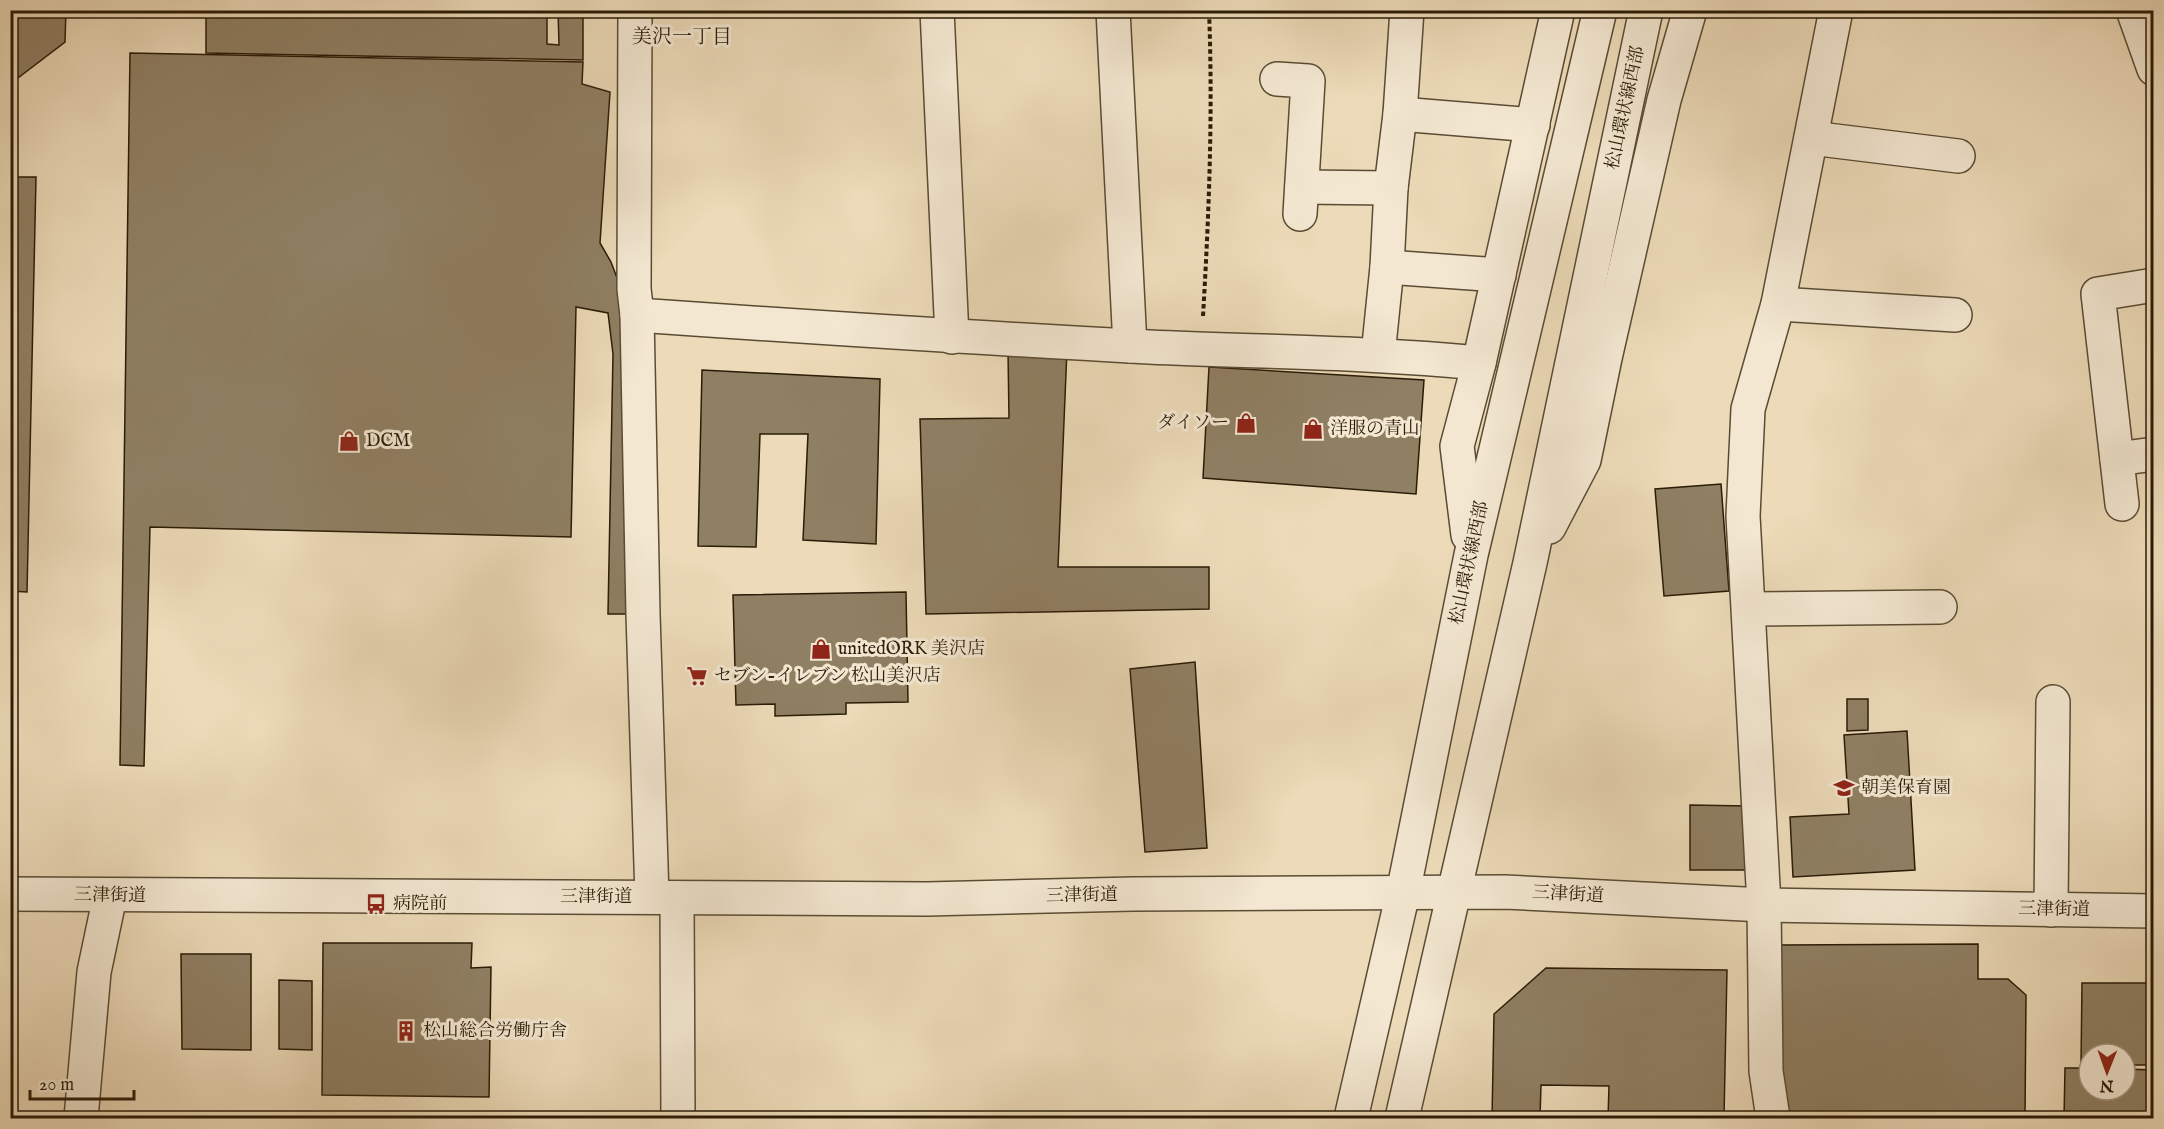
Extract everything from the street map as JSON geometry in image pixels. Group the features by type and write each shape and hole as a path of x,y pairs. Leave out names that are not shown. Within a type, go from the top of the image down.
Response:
{"street":[{"path":"635,10 634,289 637,315 643,614 665,898 678,1119"},
{"path":"937,10 952,337"},
{"path":"1113,10 1130,346"},
{"path":"1378,355 1407,10"},
{"path":"1471,555 1457,446 1479,363 1558,10"},
{"name":"松山環状線西部","path":"1351,1119 1403,893 1471,555 1600,10"},
{"name":"松山環状線西部","path":"1402,1119 1530,563 1646,10"},
{"path":"1530,563 1584,460 1664,100 1690,10"},
{"path":"1773,1119 1766,1071 1764,905 1750,609 1743,516 1748,409 1778,304 1836,10"},
{"path":"2133,10 2154,69"},
{"path":"1276,80 1308,81 1301,200 1391,188"},
{"path":"1400,114 1533,125"},
{"path":"1810,138 1958,156"},
{"path":"1387,267 1499,275"},
{"path":"2122,504 2098,294 2154,285"},
{"path":"1778,304 1955,315"},
{"path":"637,315 952,337 1202,350 1378,355 1479,363"},
{"path":"2117,459 2154,454"},
{"path":"1750,609 1940,608"},
{"path":"2051,910 2053,702"},
{"name":"三津街道","path":"10,894 927,899 1133,894 1505,892 1764,905 2154,911"},
{"path":"81,1119 94,972 110,896"}],"path":[{"path":"1202,350 1210,197 1212,86 1209,10"}],"building":[{"path":"10,10 66,10 65,42 10,84"},
{"path":"206,10 547,10 547,44 559,45 558,10 583,10 583,60 206,53"},
{"name":"DCM","path":"130,53 583,62 582,84 610,92 600,243 611,262 630,312 632,614 608,614 613,354 608,313 576,307 571,537 150,527 144,766 120,765"},
{"path":"10,177 36,177 27,592 10,591"},
{"path":"1067,349 1058,567 1209,567 1209,609 926,614 920,419 1009,418 1008,351"},
{"name":"洋服の青山","path":"1209,367 1424,380 1416,494 1203,478"},
{"path":"702,370 880,379 876,544 803,540 808,434 760,434 756,547 698,546"},
{"path":"1721,484 1729,591 1664,596 1655,489"},
{"name":"unitedORK 美沢店","path":"906,592 908,702 846,703 846,714 775,716 775,704 736,705 733,595"},
{"path":"1195,662 1207,848 1145,852 1130,669"},
{"path":"1847,699 1868,699 1868,730 1847,731"},
{"path":"1907,731 1915,870 1793,877 1790,817 1849,814 1844,735"},
{"path":"1690,805 1747,806 1747,870 1690,870"},
{"name":"松山総合労働庁舎","path":"323,943 472,943 471,968 491,967 489,1097 322,1095"},
{"path":"1978,944 1978,979 2008,979 2026,995 2025,1118 1786,1118 1780,1073 1780,945"},
{"path":"181,954 251,954 251,1050 182,1049"},
{"path":"1546,968 1727,970 1724,1118 1608,1118 1609,1086 1541,1085 1540,1118 1492,1118 1494,1014"},
{"path":"279,980 312,981 312,1050 279,1049"},
{"path":"2082,983 2154,983 2154,1065 2137,1065 2137,1042 2081,1042"},
{"path":"2065,1068 2077,1068 2077,1102 2137,1102 2137,1069 2154,1070 2154,1118 2064,1118"}],"place":[{"name":"ダイソー","path":"1246,423"},
{"name":"洋服の青山","path":"1313,429"},
{"name":"DCM","path":"349,441"},
{"name":"unitedORK 美沢店","path":"821,649"},
{"name":"セブン-イレブン 松山美沢店","path":"697,676"},
{"name":"朝美保育園","path":"1844,788"},
{"name":"病院前","path":"376,904"},
{"name":"松山総合労働庁舎","path":"406,1031"}],"district":[{"name":"美沢一丁目","path":"682,37"}]}
